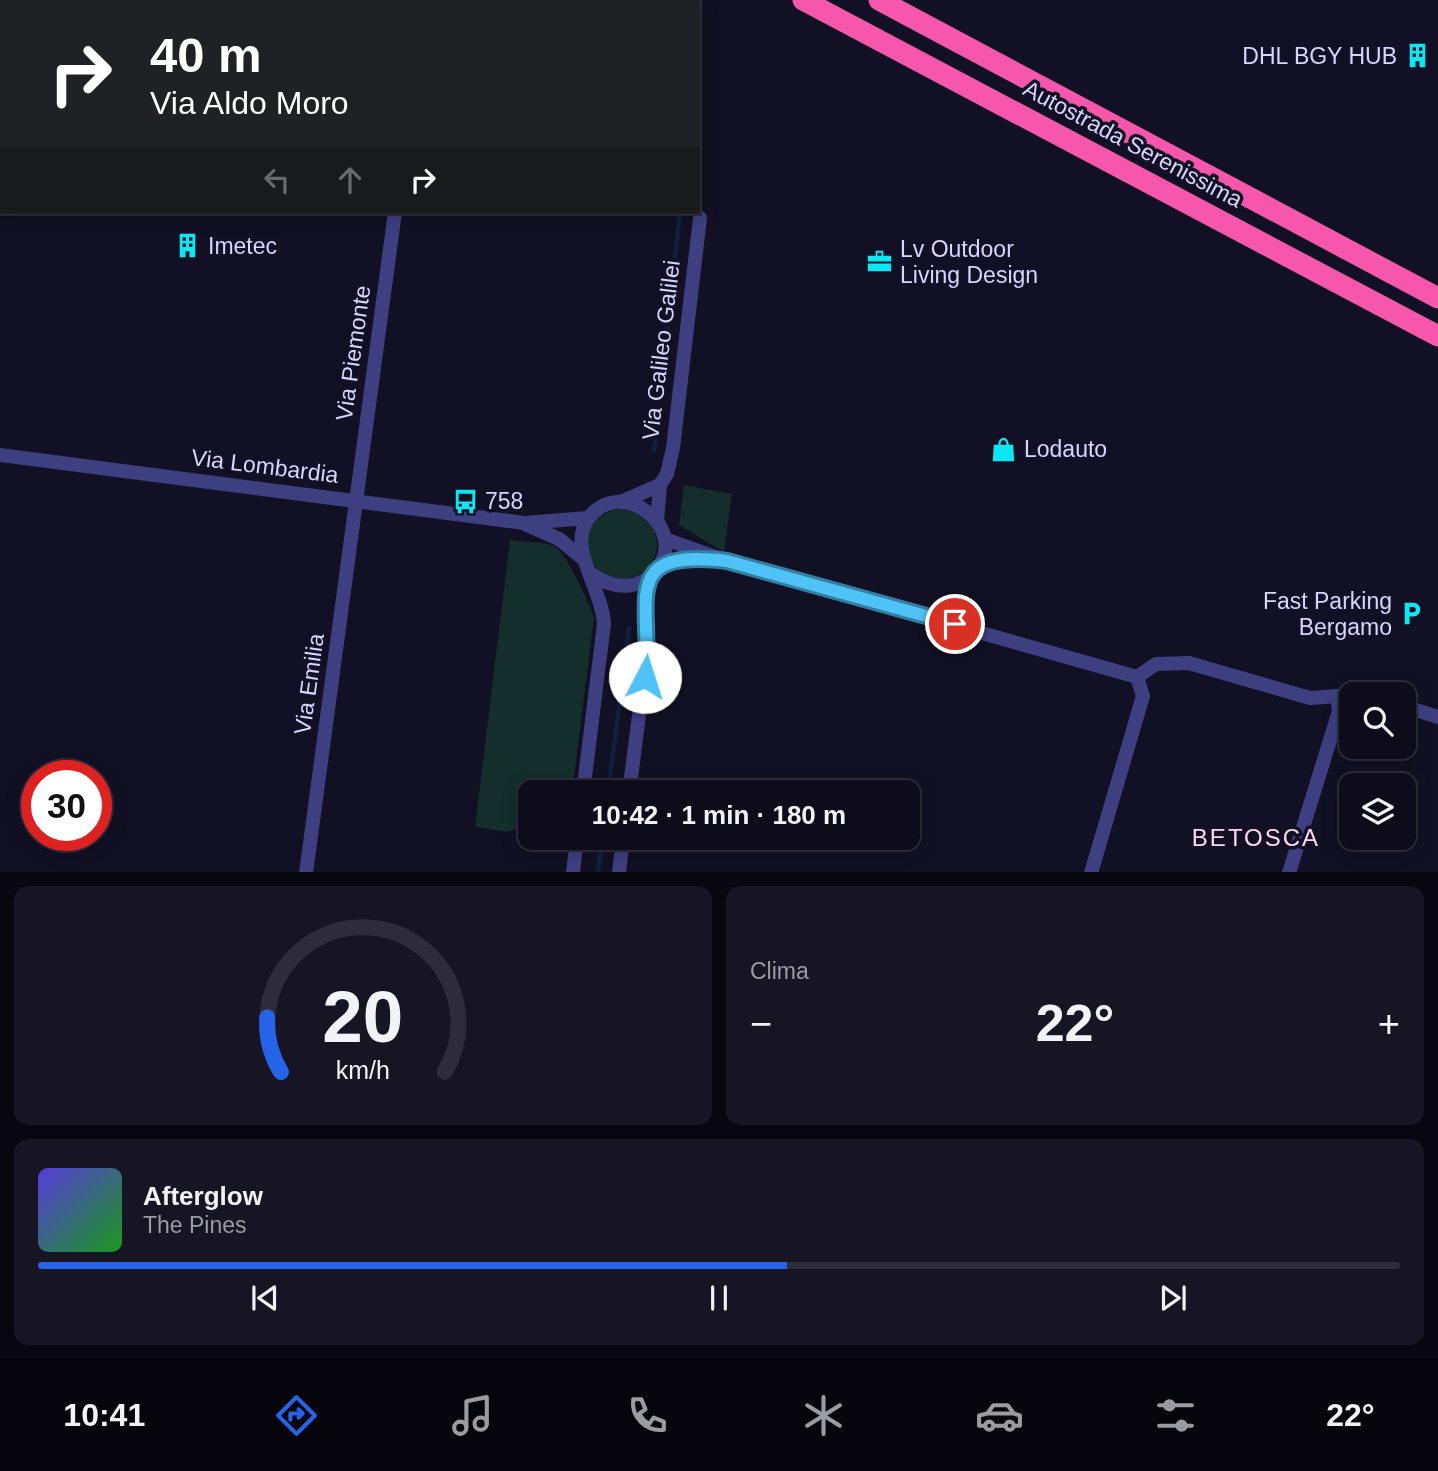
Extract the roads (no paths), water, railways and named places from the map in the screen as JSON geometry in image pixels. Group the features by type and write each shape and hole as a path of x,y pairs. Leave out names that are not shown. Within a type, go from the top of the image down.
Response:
{"highway":[{"name":"Autostrada Serenissima","path":"803,0 1438,336"},
{"name":"Autostrada Serenissima","path":"878,0 1438,298"}],"street":[{"name":"Via Piemonte","path":"357,501 395,214"},
{"name":"Via Galileo Galilei","path":"657,521 660,485 667,474 673,449 700,218"},
{"name":"Via Lombardia","path":"0,455 524,523 588,517"},
{"path":"585,780 604,624 603,607 592,574 581,557 582,530 588,517 609,503 622,501 660,485"},
{"name":"Via Emilia","path":"306,872 357,501"},
{"path":"622,501 645,508 657,521 665,539 663,559 653,573 644,601 648,653 631,780"},
{"name":"Via Lombardia","path":"524,523 559,539 581,557"},
{"path":"665,539 727,561 1136,677 1156,664 1189,663 1310,698 1339,696"},
{"path":"592,574 601,582 625,587 692,557 727,561"},
{"path":"1091,872 1143,696 1136,677"},
{"path":"1416,710 1438,717"},
{"path":"1289,872 1339,711"},
{"path":"573,872 576,850"},
{"path":"619,872 622,850"}],"waterway":[{"path":"660,397 680,214"},
{"path":"654,450 657,425"},
{"path":"610,780 629,628"},
{"path":"598,872 601,850"}],"place":[{"name":"DHL BGY HUB","path":"1417,56"},
{"name":"Imetec","path":"188,246"},
{"name":"Lv Outdoor Living Design","path":"880,262"},
{"name":"Lodauto","path":"1004,449"},
{"name":"758","path":"465,501"},
{"name":"Fast Parking Bergamo","path":"1412,614"}],"district":[{"name":"BETOSCA","path":"1256,838"}]}
